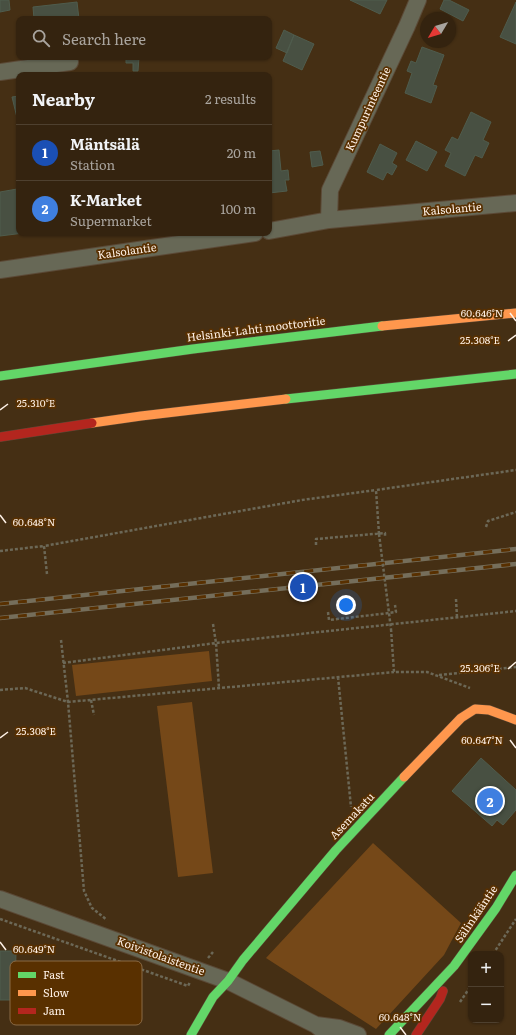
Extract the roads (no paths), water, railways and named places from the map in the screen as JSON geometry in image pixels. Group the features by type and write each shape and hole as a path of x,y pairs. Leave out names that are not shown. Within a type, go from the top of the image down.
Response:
{"main road":[{"name":"Helsinki-Lahti moottoritie","path":"0,376 297,335 464,317 516,313"},
{"path":"0,437 141,416 324,394 516,374"},
{"name":"Asemakatu","path":"191,1035 213,997 228,981 252,949 336,850 461,718 475,708 488,710 516,720"},
{"name":"Sälinkääntie","path":"389,1035 454,966 496,908 516,875"},
{"name":"Sälinkääntie","path":"416,1035 440,999 454,966"}],"street":[{"name":"Kumpurinteentie","path":"329,220 330,190 418,0"},
{"path":"0,72 70,62"},
{"name":"Kalsolantie","path":"272,230 329,220 516,203"},
{"name":"Kalsolantie","path":"0,270 234,236"},
{"name":"Koivistolaistentie","path":"0,899 228,981 322,1030 340,1028 358,1035"}],"railway":[{"path":"0,604 516,549"},
{"path":"0,618 516,564"}],"place":[{"name":"Mäntsälä","path":"303,587"},
{"name":"K-Market","path":"490,801"}]}
